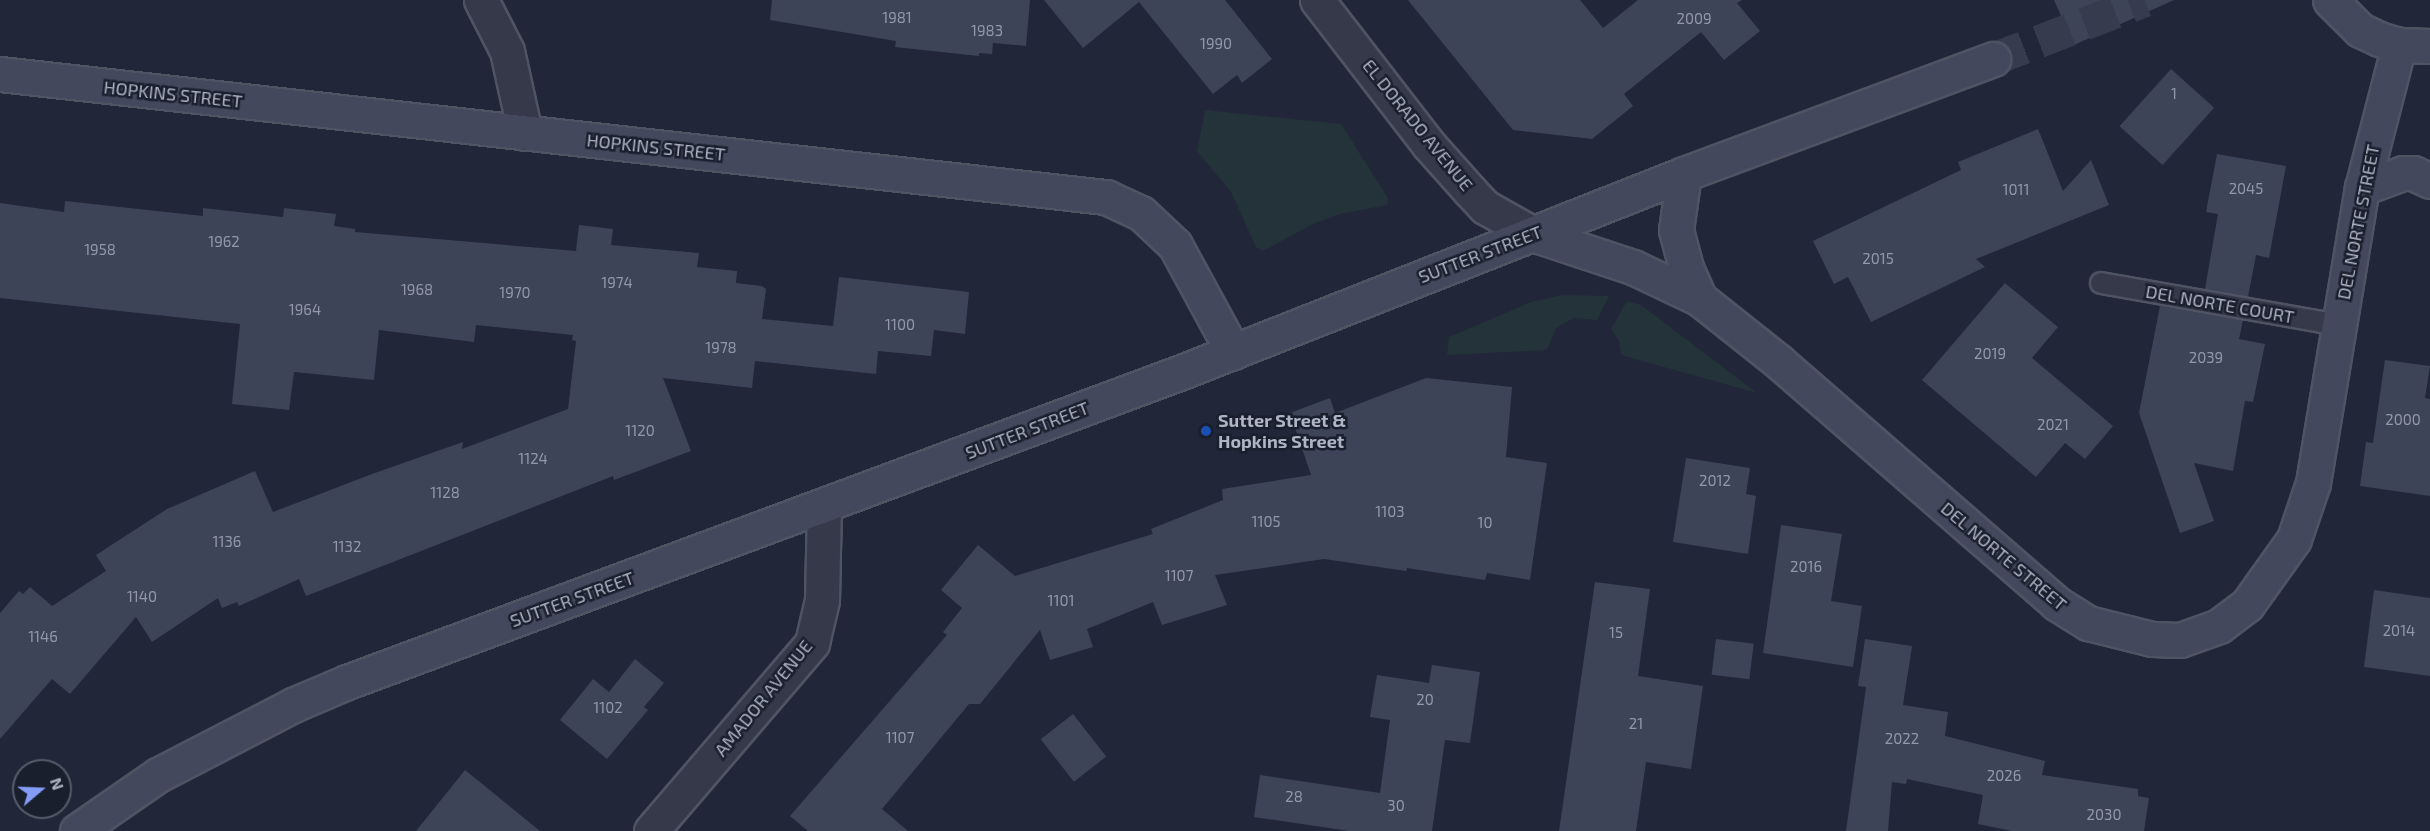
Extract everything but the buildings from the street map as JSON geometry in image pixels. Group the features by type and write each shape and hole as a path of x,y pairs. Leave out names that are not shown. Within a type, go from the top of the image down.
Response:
{"main road":[{"path":"2330,0 2360,30 2422,46"},
{"name":"DEL NORTE STREET","path":"1533,234 1634,267 1700,299 1778,361 2056,603 2088,623 2152,639 2180,640 2219,626 2247,605 2294,538 2313,483 2362,189 2422,46"},
{"name":"SUTTER STREET","path":"77,831 158,775 293,705 1233,352 1684,174 1993,59"},
{"name":"HOPKINS STREET","path":"0,74 1106,197 1141,213 1175,245 1233,352"},
{"path":"2362,189 2403,173 2413,173 2430,181"},
{"path":"1684,174 1676,230 1686,268 1700,299"}],"street":[{"path":"481,0 507,51 525,133"},
{"name":"EL DORADO AVENUE","path":"1317,0 1429,145 1470,191 1485,207 1533,234"},
{"name":"AMADOR AVENUE","path":"651,831 812,643 822,600 824,507"}],"lane":[{"name":"DEL NORTE COURT","path":"2101,283 2338,325"}],"shaded area":[{"path":"1205,110 1341,124 1388,198 1387,205 1340,214 1315,223 1263,251 1256,247 1231,192 1197,151"},
{"path":"1563,295 1609,296 1597,320 1574,318 1556,328 1547,350 1447,355 1449,337 1531,302"},
{"path":"1627,301 1641,305 1757,393 1621,355 1619,341 1611,329"}],"tunnel":[{"path":"1993,59 2145,0"}],"place":[{"name":"Sutter Street & Hopkins Street","path":"1206,431"}]}
